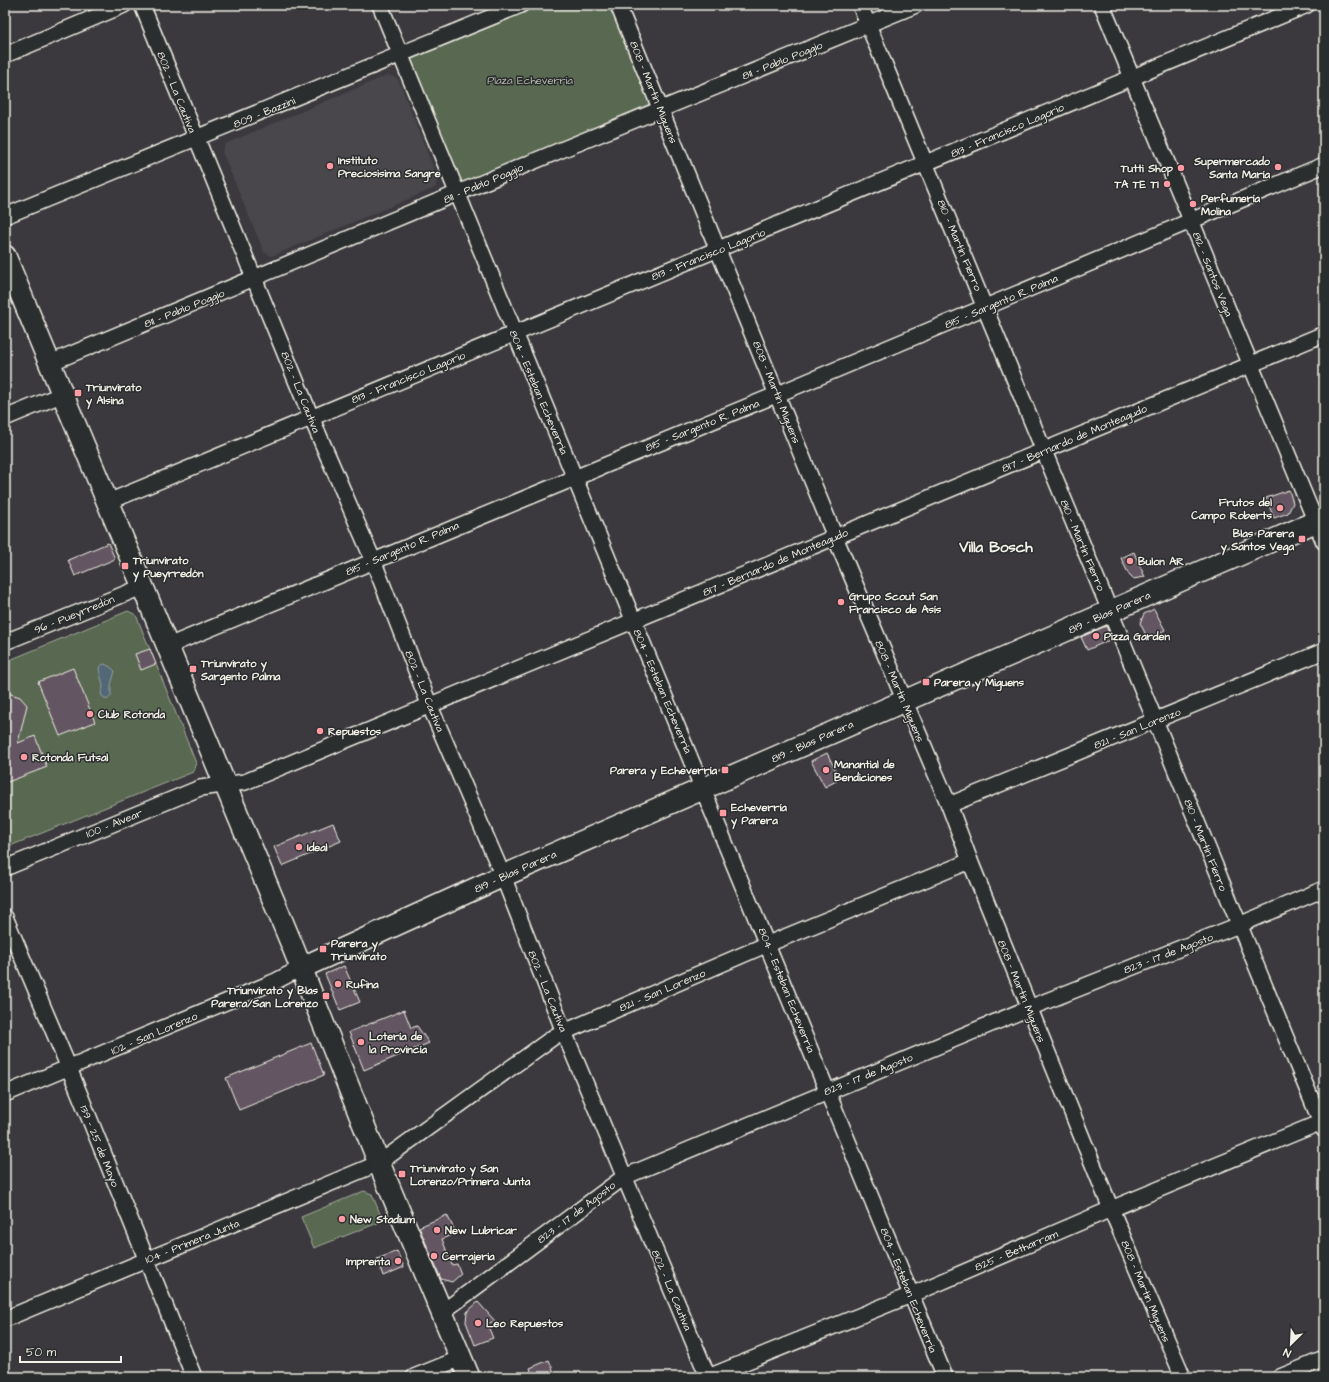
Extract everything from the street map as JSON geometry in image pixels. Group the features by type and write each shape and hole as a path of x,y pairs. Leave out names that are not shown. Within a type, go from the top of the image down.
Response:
{"main road":[{"path":"5,256 142,587 168,646 301,968 379,1163 469,1377"},
{"name":"819 - Blas Parera","path":"301,968 503,876 1320,519"}],"street":[{"path":"5,54 124,5"},
{"name":"802 - La Cautiva","path":"142,5 311,417 373,560 429,704 503,876 564,1032 708,1377"},
{"name":"804 - Esteban Echeverría","path":"380,5 402,55 514,334 704,789 945,1377"},
{"name":"809 - Bazzini","path":"5,216 197,139 521,5"},
{"name":"808 - Martín Miguens","path":"618,5 662,108 835,536 949,805 970,862 1111,1209 1183,1377"},
{"name":"810 - Martín Fierro","path":"860,5 986,307 1043,451 1111,611 1239,925 1323,1125"},
{"name":"811 - Pablo Poggio","path":"50,363 662,108 916,5"},
{"name":"812 - Santos Vega","path":"1102,5 1250,364 1320,519 1324,542"},
{"name":"813 - Francisco Lagorio","path":"108,502 1307,5"},
{"name":"815 - Sargento R. Palma","path":"168,646 373,560 778,394 1324,165"},
{"name":"817 - Bernardo de Monteagudo","path":"225,785 245,782 429,704 1324,334"},
{"path":"5,418 63,394"},
{"name":"96 - Pueyrredón","path":"5,642 142,587"},
{"name":"821 - San Lorenzo","path":"949,805 1324,651"},
{"name":"100 - Alvear","path":"5,868 200,788 225,785"},
{"name":"821 - San Lorenzo","path":"379,1163 555,1036 768,944 970,862"},
{"name":"823 - 17 de Agosto","path":"441,1313 624,1177 1029,1008 1239,925 1324,889"},
{"name":"139 - 25 de Mayo","path":"5,917 69,1068 194,1377"},
{"name":"102 - San Lorenzo","path":"5,1094 276,981 301,968"},
{"name":"825 - Betharram","path":"708,1377 911,1295 1111,1209 1323,1125"},
{"name":"104 - Primera Junta","path":"5,1319 379,1163"},
{"path":"414,1377 460,1358"},
{"path":"1280,1377 1324,1359"}],"shaded area":[{"name":"Instituto Preciosisima Sangre","path":"388,75 398,79 438,179 435,188 272,256 264,252 222,152 225,144"}],"green space":[{"name":"Plaza Echeverría","path":"534,5 611,5 652,103 462,183 408,58"},
{"name":"Club Rotonda","path":"128,611 136,615 196,763 193,772 5,848 5,662"},
{"name":"New Stadium","path":"364,1191 372,1194 383,1221 314,1248 301,1217"}],"water":[{"path":"104,664 115,671 111,685 111,696 107,700 101,695 103,686 99,669 100,666"}],"building":[{"name":"Frutos del Campo Roberts","path":"1289,490 1293,503 1288,513 1274,518 1266,498"},
{"path":"108,543 115,559 75,576 68,560"},
{"path":"1134,552 1145,577 1133,579 1129,575 1121,558"},
{"path":"1154,609 1165,630 1148,639 1140,623 1144,614"},
{"name":"Pizza Garden","path":"1106,626 1112,639 1087,650 1081,637"},
{"path":"150,649 156,664 141,670 135,654"},
{"path":"73,668 95,722 60,736 38,682"},
{"path":"5,692 20,697 27,705 18,743 35,736 47,767 5,783"},
{"name":"Manantial de Bendiciones","path":"827,753 840,779 825,787 811,761"},
{"path":"333,823 341,841 282,866 274,847"},
{"path":"344,966 360,1002 340,1010 325,974"},
{"path":"404,1010 411,1028 417,1026 429,1043 364,1070 349,1032"},
{"path":"311,1043 324,1075 239,1110 226,1078"},
{"path":"447,1215 456,1233 442,1239 452,1265 457,1264 461,1274 452,1282 441,1279 419,1227"},
{"path":"397,1251 404,1267 383,1276 377,1259"},
{"name":"Leo Repuestos","path":"478,1302 495,1321 487,1324 493,1338 475,1345 466,1322 467,1312"},
{"path":"549,1360 556,1377 533,1377 530,1368"}],"place":[{"name":"Instituto Preciosisima Sangre","path":"330,166"},
{"name":"Supermercado Santa María","path":"1278,167"},
{"name":"Tutti Shop","path":"1181,168"},
{"name":"TA TE TI","path":"1167,184"},
{"name":"Perfumería Molina","path":"1193,204"},
{"name":"Triunvirato y Alsina","path":"78,393"},
{"name":"Frutos del Campo Roberts","path":"1280,508"},
{"name":"Blas Parera y Santos Vega","path":"1302,539"},
{"name":"Bulon AR","path":"1130,561"},
{"name":"Triunvirato y Pueyrredón","path":"125,566"},
{"name":"Grupo Scout San Francisco de Asís","path":"841,602"},
{"name":"Pizza Garden","path":"1096,636"},
{"name":"Triunvirato y Sargento Palma","path":"193,669"},
{"name":"Parera y Miguens","path":"926,682"},
{"name":"Club Rotonda","path":"90,714"},
{"name":"Repuestos","path":"320,731"},
{"name":"Rotonda Futsal","path":"24,757"},
{"name":"Parera y Echeverría","path":"725,770"},
{"name":"Manantial de Bendiciones","path":"826,770"},
{"name":"Echeverría y Parera","path":"723,813"},
{"name":"Ideal","path":"299,847"},
{"name":"Parera y Triunvirato","path":"323,949"},
{"name":"Rufina","path":"338,984"},
{"name":"Triunvirato y Blas Parera/San Lorenzo","path":"326,996"},
{"name":"Lotería de la Provincía","path":"361,1042"},
{"name":"Triunvirato y San Lorenzo/Primera Junta","path":"402,1174"},
{"name":"New Stadium","path":"342,1219"},
{"name":"New Lubricar","path":"437,1230"},
{"name":"Cerrajeria","path":"434,1256"},
{"name":"Imprenta","path":"398,1261"},
{"name":"Leo Repuestos","path":"478,1323"}],"district":[{"name":"Villa Bosch","path":"996,547"}]}
